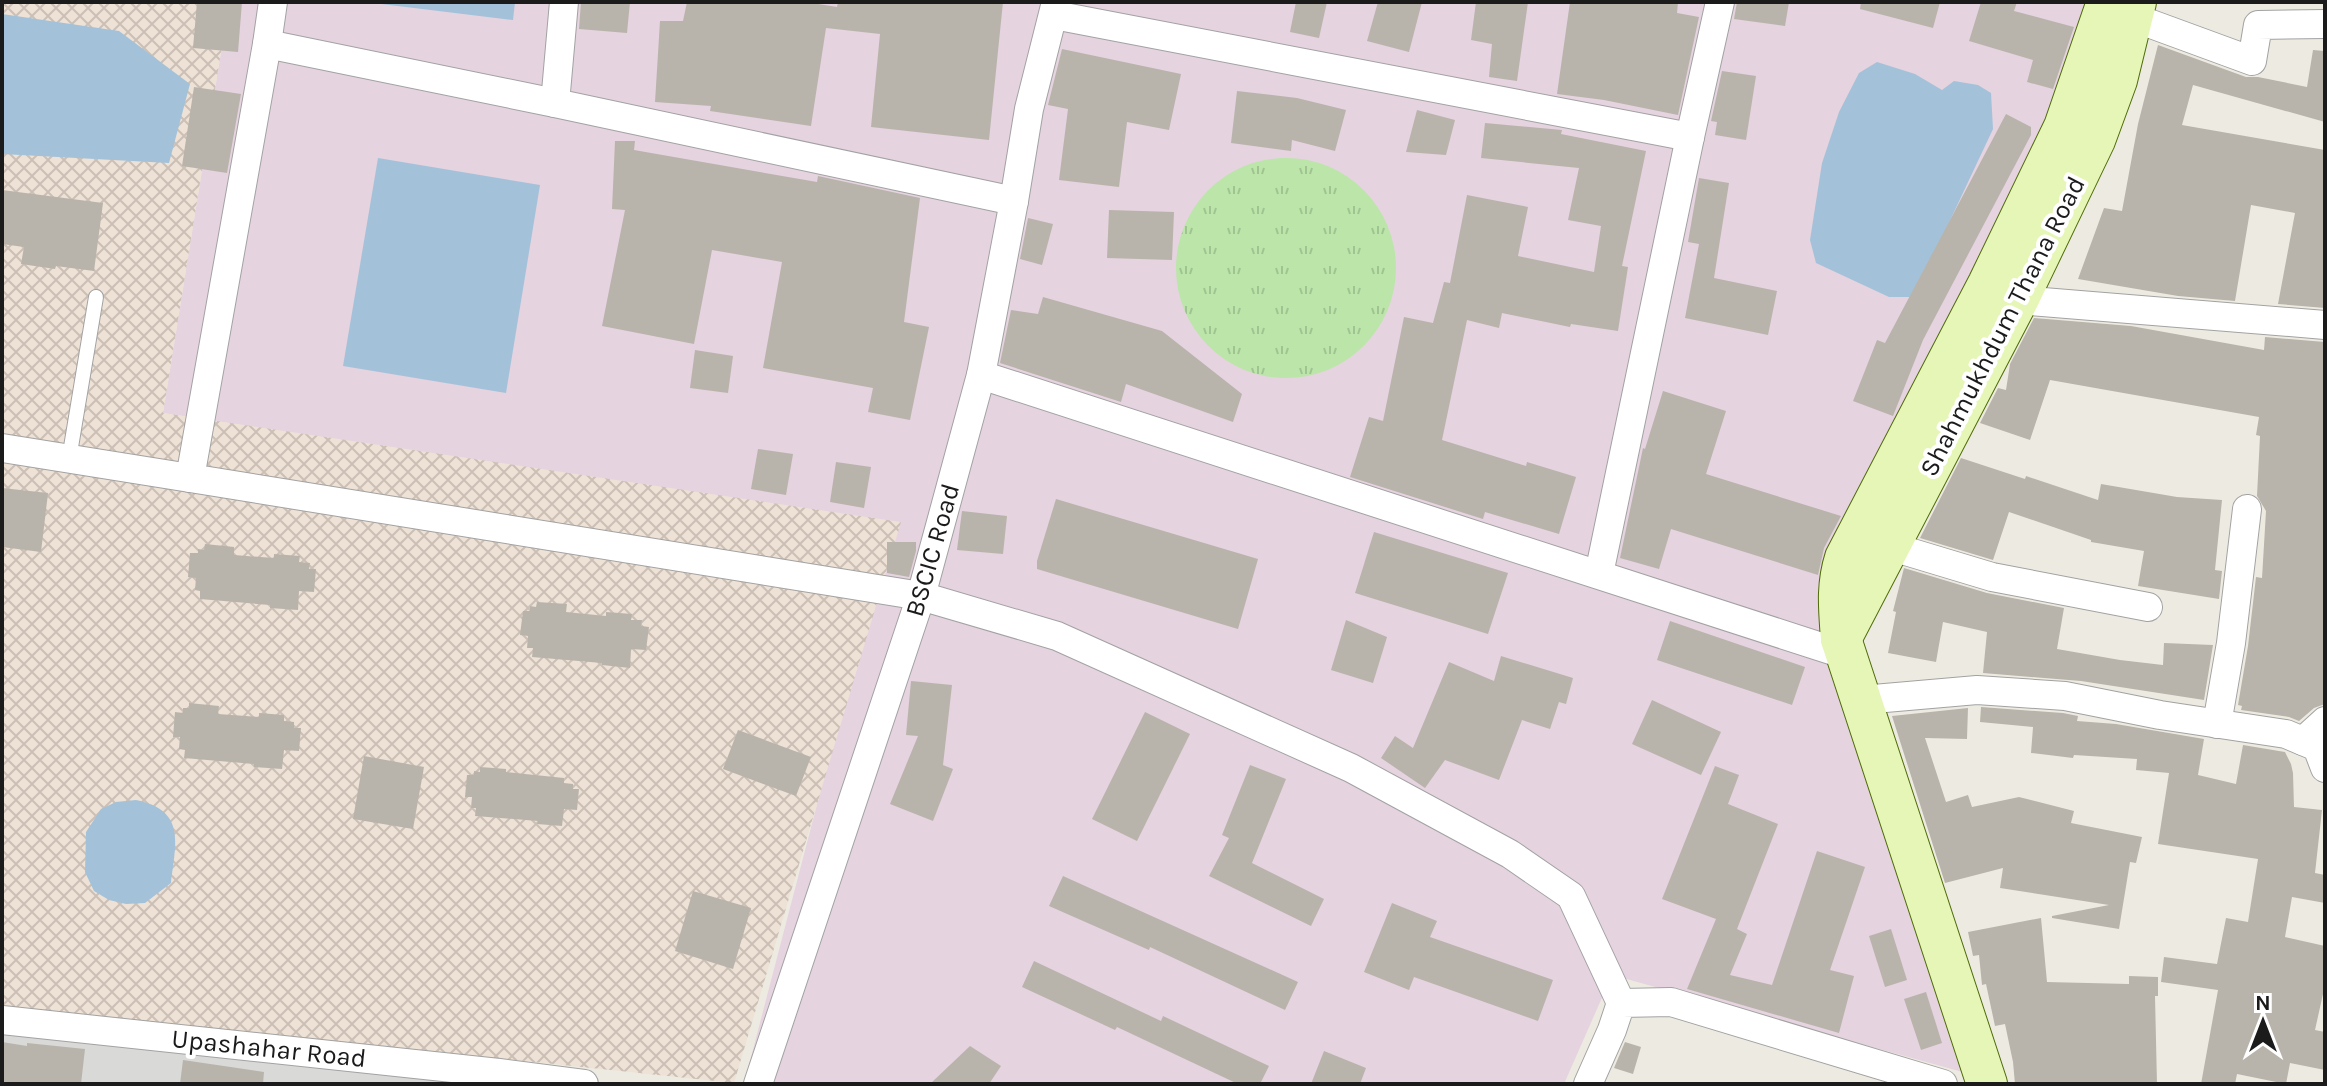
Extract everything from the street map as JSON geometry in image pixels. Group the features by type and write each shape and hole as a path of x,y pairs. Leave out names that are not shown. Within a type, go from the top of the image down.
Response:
{"main road":[{"name":"Shahmukhdum Thana Road","path":"1844,647 1889,546 2018,300 2095,140 2117,80 2125,7"},
{"name":"Shahmukhdum Thana Road","path":"1987,1084 1844,647 1837,595 1839,576 1845,558 1988,284 2125,7"}],"street":[{"path":"190,478 273,2"},
{"path":"555,103 564,2"},
{"path":"1599,574 1720,2"},
{"path":"2125,7 2252,61 2258,25 2325,24"},
{"path":"1055,8 1690,137"},
{"name":"BSCIC Road","path":"758,1084 921,596 981,375 1029,109 1055,8"},
{"path":"267,44 1014,201"},
{"path":"2018,300 2325,325"},
{"path":"981,375 1599,574 1844,647"},
{"path":"2,448 921,596 1057,636 1351,768 1510,854 1571,896 1621,1003 1588,1084"},
{"path":"2217,724 2231,643 2247,509"},
{"path":"1889,546 1992,577 2148,607"},
{"path":"1862,700 1977,690 2065,696 2160,715 2286,734 2317,747 2325,768"},
{"path":"2303,741 2325,721"},
{"path":"1621,1003 1671,1002 1943,1084"},
{"name":"Upashahar Road","path":"2,1020 584,1084"}],"lane":[{"path":"69,459 96,297"}],"shaded area":[{"path":"2,2 229,2 163,413 901,522 734,1083 2,1006"},
{"path":"229,2 2132,2 1848,622 1995,1081 1612,975 1564,1084 744,1084 890,525 163,413"},
{"path":"2,1027 583,1084 2,1084"}],"green space":[{"path":"1286,158 1307,160 1328,167 1364,190 1387,226 1394,247 1394,289 1387,310 1364,346 1328,369 1307,376 1286,378 1265,376 1244,369 1208,346 1185,310 1178,289 1176,268 1178,247 1185,226 1208,190 1244,167 1265,160"}],"water":[{"path":"365,2 515,2 513,20"},
{"path":"2,14 119,31 190,84 169,163 2,154"},
{"path":"1877,62 1915,74 1942,90 1954,81 1978,85 1991,93 1993,129 1914,297 1889,297 1816,263 1810,240 1822,163 1839,112 1859,73"},
{"path":"378,158 540,185 506,393 343,366"},
{"path":"136,800 152,805 170,820 174,830 175,855 171,883 145,903 126,904 109,900 94,891 85,872 86,832 101,809 116,802"}],"building":[{"path":"197,2 242,2 238,52 193,48"},
{"path":"581,2 630,2 627,33 579,29"},
{"path":"687,2 806,2 837,7 838,2 1003,2 989,140 871,127 880,34 826,28 811,126 710,111 711,106 655,102 660,21 683,21"},
{"path":"1296,2 1327,2 1319,38 1290,32"},
{"path":"1378,2 1422,2 1409,52 1367,41"},
{"path":"1476,2 1528,2 1517,81 1489,77 1492,44 1471,40"},
{"path":"1570,2 1678,2 1677,13 1699,17 1678,115 1557,94"},
{"path":"1737,2 1789,2 1785,26 1734,19"},
{"path":"1861,2 1940,2 1933,28 1860,9"},
{"path":"1981,2 2017,2 2014,11 2074,27 2053,89 2027,82 2033,60 1969,41"},
{"path":"2158,45 2246,77 2307,87 2313,50 2325,51 2325,122 2193,85 2182,125 2325,150 2325,308 2278,304 2295,213 2251,205 2235,301 2178,296 2078,279 2104,208 2122,211 2138,124"},
{"path":"1062,49 1181,74 1169,130 1127,122 1119,187 1059,180 1068,109 1048,105"},
{"path":"1722,71 1756,76 1746,140 1715,135 1717,122 1711,121"},
{"path":"194,87 241,94 227,173 182,166"},
{"path":"1237,91 1297,98 1346,110 1335,151 1292,140 1291,151 1231,143"},
{"path":"1417,110 1455,120 1446,155 1406,152"},
{"path":"2006,114 2031,127 2031,135 1923,340 1893,416 1853,401 1877,340 1885,343"},
{"path":"1485,123 1562,130 1561,134 1646,151 1622,266 1628,267 1618,331 1571,324 1570,327 1502,313 1499,328 1467,320 1442,440 1526,466 1527,462 1576,477 1559,534 1485,512 1483,519 1350,477 1369,417 1383,421 1404,317 1433,323 1444,282 1450,283 1467,195 1528,207 1518,256 1594,272 1601,226 1568,220 1579,168 1481,158"},
{"path":"615,141 635,141 634,150 817,182 818,176 920,198 904,322 929,327 910,420 868,412 873,388 763,368 782,262 712,250 694,344 602,326 625,210 612,209"},
{"path":"1699,178 1729,183 1714,278 1777,291 1768,335 1685,318 1699,244 1688,242"},
{"path":"2,190 103,203 94,271 21,264 24,247 2,244"},
{"path":"1109,210 1174,212 1172,260 1107,258"},
{"path":"1028,218 1053,224 1042,265 1020,259"},
{"path":"1043,297 1162,331 1242,394 1233,422 1126,384 1121,402 1000,363 1011,310 1038,314"},
{"path":"2034,318 2131,326 2264,350 2265,337 2325,342 2325,704 2314,708 2299,721 2241,710 2242,706 2238,705 2256,577 2262,578 2266,511 2257,496 2260,436 2256,435 2259,417 2050,380 2030,440 1980,423 1998,388 2006,390 2010,364"},
{"path":"695,350 733,356 728,393 690,388"},
{"path":"1663,391 1726,411 1706,474 1841,516 1824,548 1818,575 1671,529 1659,569 1620,558 1643,448"},
{"path":"758,449 793,454 786,495 751,489"},
{"path":"1961,458 2098,500 2101,484 2177,497 2222,500 2215,570 2222,571 2219,599 2138,586 2144,551 2091,542 2009,512 1993,560 1920,538"},
{"path":"836,462 871,467 864,508 830,502"},
{"path":"2,488 48,493 41,552 2,547"},
{"path":"1056,499 1258,559 1238,629 1037,569"},
{"path":"962,511 1007,516 1003,554 957,550"},
{"path":"1374,532 1508,573 1488,634 1355,593"},
{"path":"887,542 916,542 909,577 887,573"},
{"path":"205,544 234,547 234,555 300,556 299,562 310,563 309,569 316,569 314,592 299,591 298,610 200,599 200,591 195,590 196,578 188,577 190,553 204,550"},
{"path":"1904,568 1987,593 2064,608 2057,649 2163,665 2164,643 2213,645 2204,700 2081,681 1983,673 1987,632 1943,622 1936,662 1888,653 1896,612 1893,611"},
{"path":"537,602 567,604 566,612 606,616 606,612 632,614 631,620 642,620 641,626 649,627 646,650 631,649 630,668 532,657 533,648 527,648 528,636 520,635 523,611 530,611 530,606 536,607"},
{"path":"1346,620 1387,637 1373,683 1331,670"},
{"path":"1670,621 1805,667 1792,705 1657,660"},
{"path":"1501,656 1573,678 1566,704 1559,702 1550,729 1522,720 1499,780 1445,760 1425,788 1381,758 1395,736 1413,748 1449,662 1494,681"},
{"path":"911,681 952,685 943,765 953,769 933,821 890,804 918,736 906,735"},
{"path":"1652,700 1721,732 1701,775 1632,744"},
{"path":"189,703 219,706 218,714 284,715 284,721 294,722 294,728 301,728 299,751 284,750 282,769 184,758 185,750 179,749 180,737 173,737 175,712 183,713 183,708 189,708"},
{"path":"1981,707 2063,713 2078,716 2077,721 2116,724 2204,739 2198,775 2236,784 2243,745 2285,752 2293,773 2294,807 2322,810 2315,873 2325,875 2325,903 2292,897 2285,937 2325,946 2325,985 2315,1030 2325,1032 2325,1070 2290,1063 2286,1084 2237,1074 2235,1084 2201,1084 2218,990 2161,982 2164,957 2217,964 2226,918 2248,922 2258,859 2158,844 2169,773 2136,770 2137,759 2074,755 2073,758 2031,753 2033,727 1980,722"},
{"path":"1968,708 1967,739 1925,738 1946,802 1968,795 1972,807 2019,797 2074,811 2071,823 2142,837 2136,863 2130,862 2119,929 2052,918 2109,905 2000,888 2003,868 1945,883 1892,716"},
{"path":"1145,712 1190,734 1137,841 1092,819"},
{"path":"738,730 811,757 796,796 723,769"},
{"path":"364,756 424,767 413,829 353,819"},
{"path":"1250,765 1286,779 1252,863 1324,899 1311,926 1209,876 1229,838 1222,835"},
{"path":"1715,766 1739,775 1728,804 1778,824 1737,929 1747,934 1730,975 1772,985 1817,851 1865,867 1830,970 1854,976 1839,1033 1687,989 1716,919 1662,899"},
{"path":"480,767 564,778 564,783 573,784 573,789 579,789 577,810 564,809 562,826 475,816 476,808 471,808 472,797 465,797 467,775 480,772"},
{"path":"1063,876 1298,982 1285,1010 1150,947 1149,950 1049,906"},
{"path":"693,891 751,908 733,969 675,951"},
{"path":"1392,903 1437,921 1430,937 1553,980 1538,1021 1414,977 1409,990 1364,972"},
{"path":"2041,918 2047,982 2129,984 2129,976 2158,977 2158,996 2155,996 2157,1084 2015,1084 2005,1024 1995,1026 1986,984 1982,985 1979,955 1973,956 1968,932"},
{"path":"1891,929 1907,980 1885,987 1869,936"},
{"path":"1034,961 1161,1021 1163,1016 1269,1066 1260,1084 1238,1084 1117,1027 1115,1030 1022,987"},
{"path":"1926,992 1942,1043 1921,1050 1904,999"},
{"path":"2,1042 85,1049 81,1084 2,1084"},
{"path":"1625,1042 1641,1047 1633,1074 1614,1068"},
{"path":"970,1046 1001,1066 989,1084 930,1084"},
{"path":"1324,1051 1366,1068 1360,1084 1311,1084"},
{"path":"183,1060 264,1072 263,1084 180,1084"}]}
